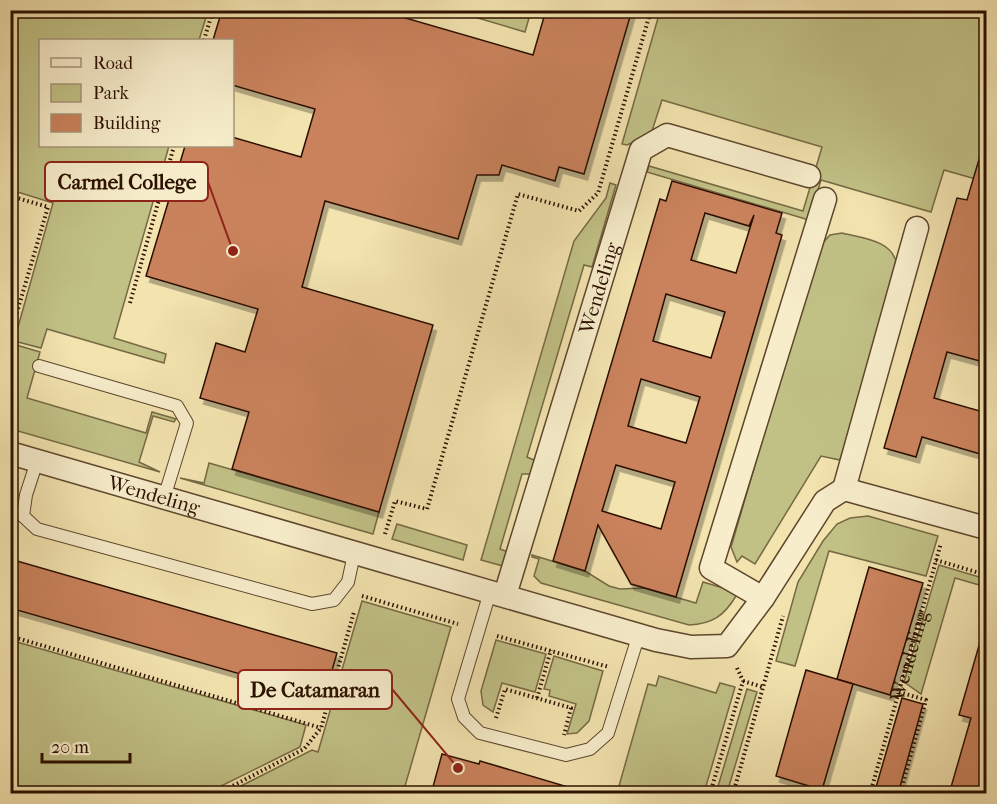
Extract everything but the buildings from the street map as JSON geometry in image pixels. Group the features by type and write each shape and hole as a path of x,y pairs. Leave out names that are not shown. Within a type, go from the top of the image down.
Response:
{"street":[{"name":"Wendeling","path":"497,593 641,150 667,135 809,176"},
{"path":"763,598 711,568 825,199"},
{"path":"726,646 763,598 825,501 844,489 917,228"},
{"name":"Wendeling","path":"10,453 354,554 639,634 691,647 726,646"},
{"path":"844,489 987,528"}],"lane":[{"path":"39,366 177,406 186,423 165,498"},
{"path":"37,461 26,495 23,516 37,529 312,604 334,600 348,582 354,554"},
{"path":"497,593 478,630 458,699 464,717 480,733 566,755 590,749 608,733 639,634"}],"path":[{"path":"204,39 213,10"},
{"path":"627,672 358,595 370,582 395,501 427,508 518,194 579,211 598,193 651,10"},
{"path":"130,303 174,147"},
{"path":"10,196 48,207 10,336"},
{"name":"Wendeling","path":"870,794 948,518"},
{"path":"936,560 987,575"},
{"path":"733,794 784,617 763,598"},
{"path":"217,794 304,749 321,728 355,606"},
{"path":"10,636 321,728"},
{"path":"710,794 743,681 726,646"},
{"path":"537,698 551,650"},
{"path":"743,681 764,687"},
{"path":"491,735 505,689 571,708 559,753"},
{"path":"899,692 926,700 900,794"}],"green space":[{"path":"10,11 208,11 199,39 39,39 39,147 169,147 114,338 166,354 164,363 47,329 41,348 14,341 53,203 11,190"},
{"path":"473,11 493,11 496,17 508,11 531,11 525,32 471,16"},
{"path":"660,11 986,11 986,182 944,170 931,212 821,180 809,220 647,172 649,166 803,211 822,147 662,100 651,134 627,145 622,144"},
{"path":"610,183 616,185 592,267 584,265 527,457 536,461 532,474 522,474 500,549 508,552 503,566 481,560 574,241 606,198"},
{"path":"842,233 884,245 895,257 897,266 840,460 821,456 755,564 742,556 737,562 731,547 819,247 830,235"},
{"path":"13,344 40,352 27,398 146,433 152,412 176,419 174,422 153,416 139,462 160,472 11,429 10,353"},
{"path":"209,463 379,512 373,534 180,478 204,483"},
{"path":"868,516 938,536 926,576 829,551 795,666 776,661 798,582 823,541 837,524 850,518"},
{"path":"397,524 467,545 463,560 392,539"},
{"path":"532,555 585,571 609,586 620,589 644,588 696,603 703,582 733,591 736,596 717,618 689,625 541,583 534,576 539,559"},
{"path":"939,565 986,579 986,587 955,578 921,694 904,682"},
{"path":"362,601 451,627 403,793 227,793 312,750 318,752"},
{"path":"10,640 306,725 300,747 207,793 29,794 11,788"},
{"path":"496,640 546,654 535,692 502,683 493,712 483,705 481,691"},
{"path":"554,656 603,671 589,721 577,733 567,734 576,704 549,696 550,690 544,689"},
{"path":"659,676 716,693 720,683 735,687 704,793 617,793 648,684 656,686"},
{"path":"747,689 757,692 727,793 716,793"}],"place":[{"name":"Carmel College","path":"233,251"},
{"name":"De Catamaran","path":"458,768"}]}
